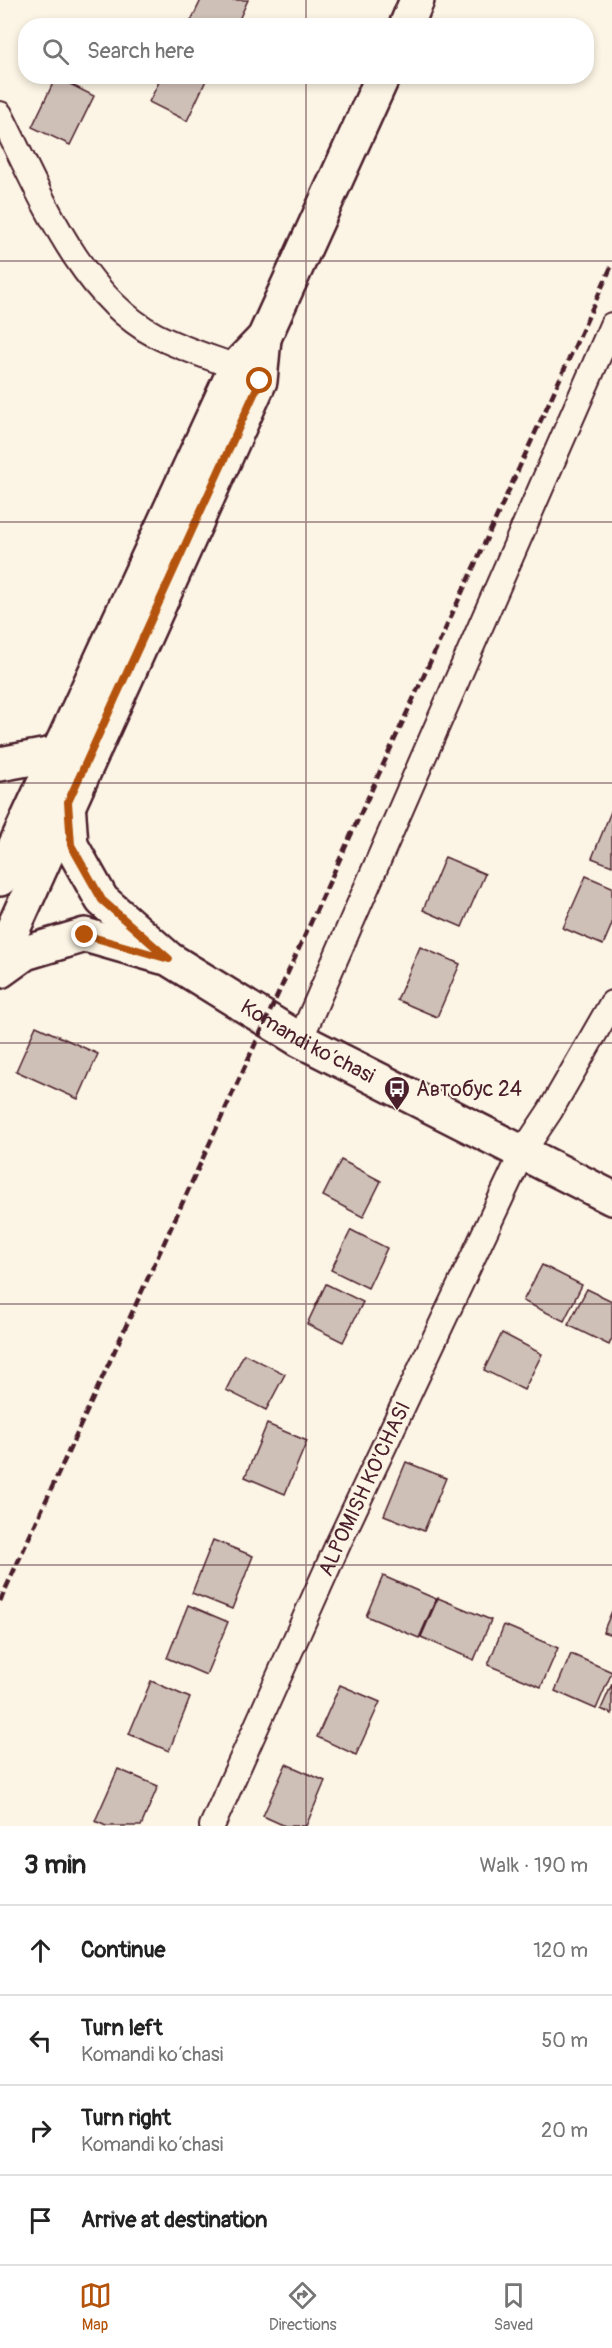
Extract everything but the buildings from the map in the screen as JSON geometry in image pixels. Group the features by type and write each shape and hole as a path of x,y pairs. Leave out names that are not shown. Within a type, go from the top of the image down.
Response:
{"main road":[{"path":"409,18 417,0"},
{"path":"0,879 236,368 264,338 379,84"},
{"path":"0,958 68,802 260,381 264,338"},
{"path":"0,765 59,753"},
{"name":"Komandi ko‘chasi","path":"68,802 71,845 102,900 169,959 300,1040 612,1198"},
{"name":"Komandi ko‘chasi","path":"0,971 25,953 85,935 169,959"}],"street":[{"path":"0,114 71,252 118,308 155,335 236,368"},
{"path":"300,1040 612,326"},
{"name":"ALPOMISH KO'CHASI","path":"212,1826 339,1542 522,1153 550,1111 612,1003"}],"railway":[{"path":"0,1601 612,265"}],"place":[{"name":"Автобус 24","path":"397,1112"}],"route":[{"path":"85,935 169,959 102,900 71,845 68,802 260,381"}]}
